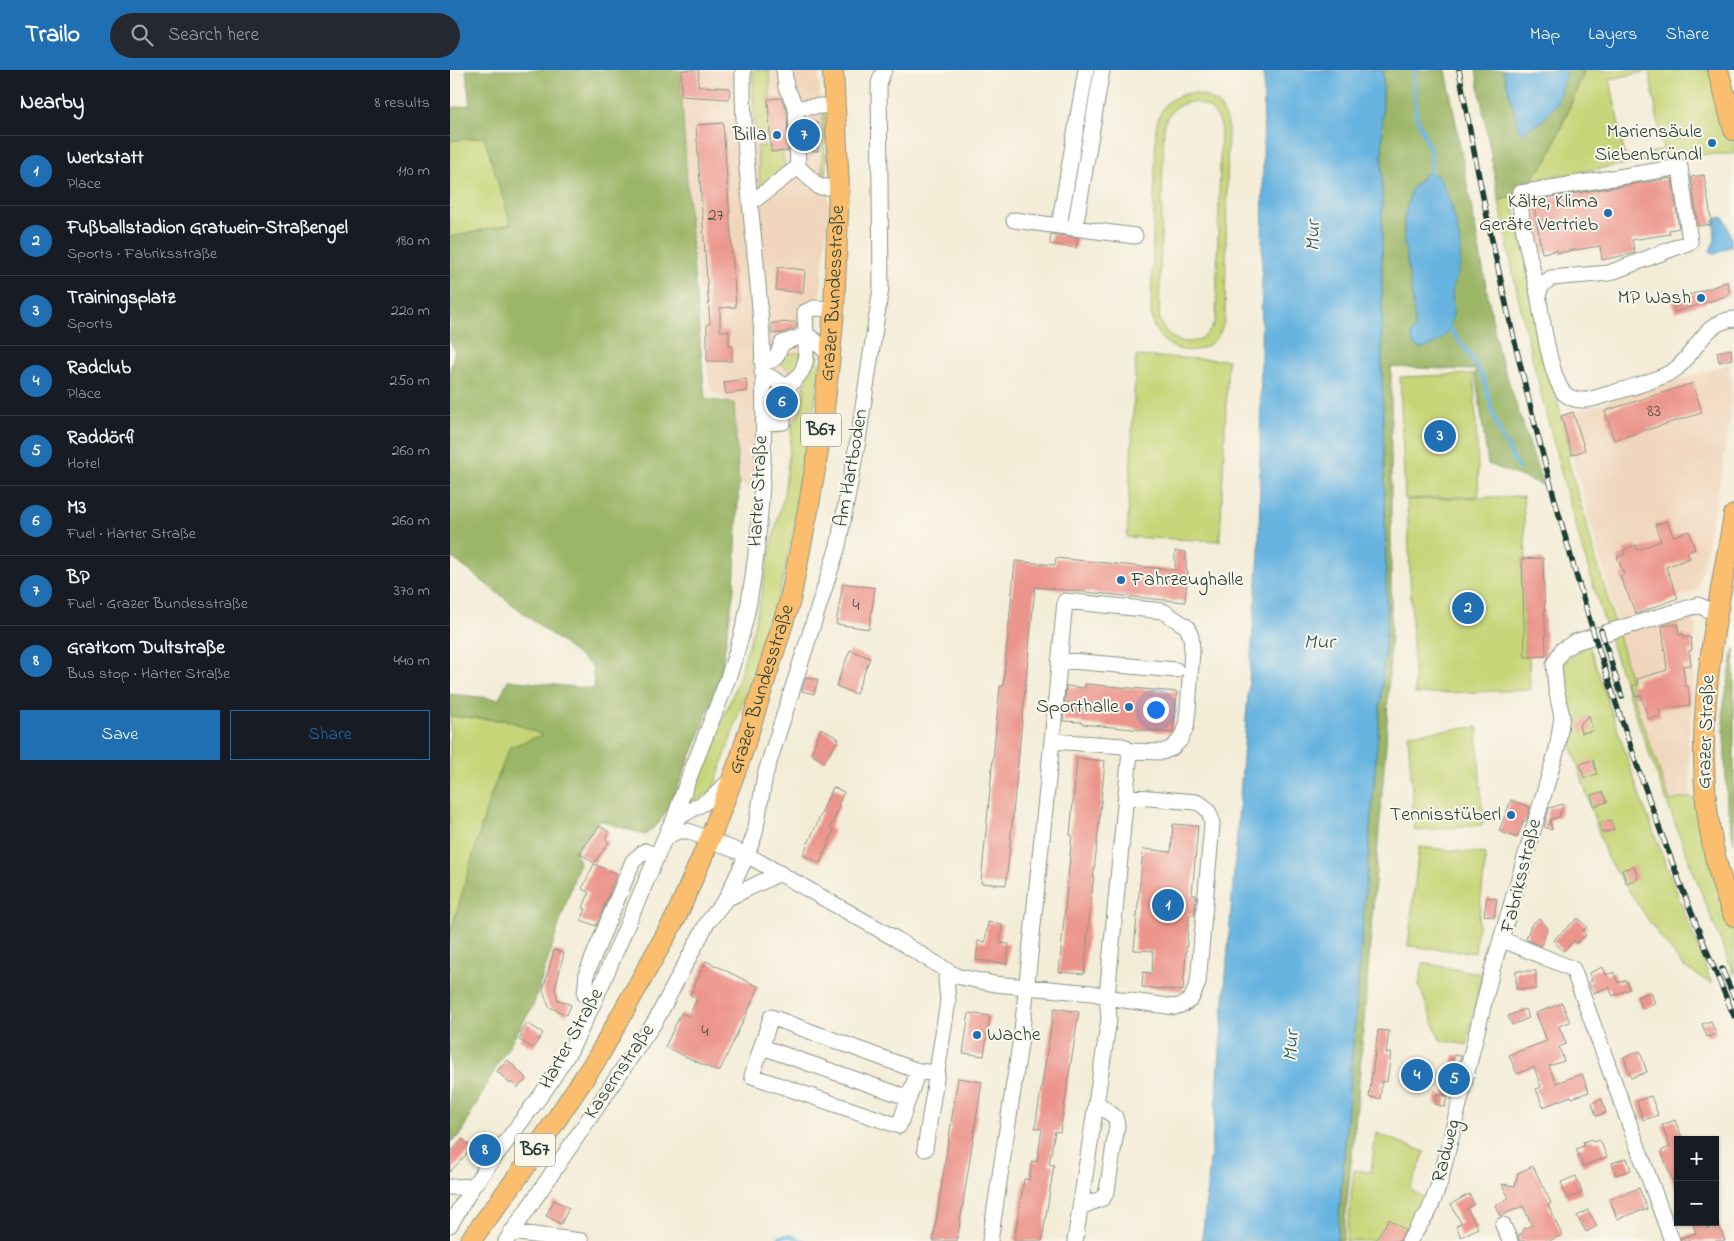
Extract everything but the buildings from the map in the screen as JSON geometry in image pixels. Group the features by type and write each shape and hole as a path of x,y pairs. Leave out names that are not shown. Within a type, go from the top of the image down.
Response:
{"main road":[{"name":"Grazer Bundesstraße","path":"470,1241 522,1171 598,1057 676,917 710,839 732,778 790,600 822,427 834,309 839,187 833,70"},
{"path":"1718,70 1734,130"},
{"name":"Grazer Straße","path":"1734,516 1717,614 1704,716 1704,783 1707,818 1717,868 1734,916"}],"street":[{"name":"Harter Straße","path":"450,1225 473,1186 547,1087 571,1049 594,1002 669,828 681,813 729,676 748,604 758,542 763,423 762,338 744,116 743,70"},
{"path":"784,70 786,87 796,108 798,167 819,187 839,187"},
{"name":"Am Hartboden","path":"747,854 755,833 764,775 838,546 858,440 880,288 879,83 884,70"},
{"path":"1059,226 1086,70"},
{"path":"1075,228 1102,70"},
{"path":"796,108 834,105"},
{"path":"1538,295 1542,285 1551,278 1609,273 1690,242 1680,166 1520,192 1520,210 1529,260 1549,351 1561,388 1570,398 1582,401 1662,376 1676,369 1696,348 1706,333 1723,320 1734,319"},
{"path":"750,200 756,199 798,167"},
{"path":"1014,220 1135,236"},
{"path":"763,423 783,422 787,387 800,377 806,362 805,312 814,308 834,309"},
{"path":"787,387 762,367 777,357 782,343 806,335 830,355"},
{"path":"990,1241 1020,1041 1065,601 1164,611 1187,627 1191,637 1192,650 1186,727 1180,740 1172,748 1162,752 1130,751 1123,746 1052,741"},
{"name":"Fabriksstraße","path":"1672,1241 1573,970 1501,939 1557,749 1562,718 1556,688 1554,664 1562,650 1575,642 1698,605 1717,614"},
{"path":"1059,660 1176,670"},
{"path":"1075,1241 1109,1020 1107,996 1130,751"},
{"path":"681,813 712,798 732,778"},
{"path":"666,837 678,831 688,831 747,854 896,939 949,973 970,980 995,984 1092,993 1175,1007 1191,999 1198,983 1212,824 1211,815 1204,804 1196,802 1126,796"},
{"path":"681,813 701,816 707,822 710,839"},
{"name":"Kasernstraße","path":"509,1236 656,1020 707,923 726,899 747,854"},
{"name":"Kasernstraße","path":"726,899 780,873"},
{"name":"Radweg","path":"1409,1241 1429,1211 1440,1182 1501,939"},
{"path":"925,1149 948,1001 946,979 949,973"},
{"path":"918,1071 899,1126 752,1076 771,1017 918,1071 937,1073"},
{"path":"762,1046 909,1098"},
{"path":"1080,1207 1103,1198 1107,1191 1118,1125 1115,1117 1096,1102"},
{"path":"450,1187 473,1186"},
{"path":"1503,1225 1510,1241"},
{"path":"509,1236 581,1241"}],"shaded area":[{"path":"676,70 818,70 829,207 816,337 801,415 780,435 758,435 754,490 742,485 734,404 710,390 678,107"},
{"path":"1729,364 1732,381 1731,412 1721,477 1698,590 1617,621 1561,416"},
{"path":"1682,615 1694,620 1696,626 1692,714 1688,740 1691,797 1670,801 1633,697 1630,677 1617,633"}],"green space":[{"path":"466,70 680,70 689,211 705,399 734,403 739,483 734,589 721,673 702,728 673,799 659,823 645,835 599,820 576,852 579,863 533,1006 495,1069 460,1135 450,1142 450,935 490,797 510,747 542,735 510,721 450,716 450,694 499,699 508,680 594,689 593,667 450,556 450,370 455,350 450,342 450,237 511,224 484,137 450,141 450,108 470,105"},
{"path":"753,70 769,70 770,137 755,135"},
{"path":"1383,70 1446,70 1498,350 1543,485 1488,464 1475,370 1391,367 1391,626 1386,744 1358,1096 1343,1241 1337,1241 1387,622 1382,367"},
{"path":"1476,70 1503,70 1520,132 1541,122 1556,104 1567,70 1585,70 1547,161 1520,193 1499,201"},
{"path":"1585,70 1718,70 1734,130 1734,154 1680,155 1531,180 1547,161","holes":["1649,71 1663,150 1625,157 1610,79"]},
{"path":"1190,93 1210,98 1223,111 1228,125 1225,317 1220,332 1212,343 1201,349 1188,351 1176,348 1165,342 1156,331 1151,316 1156,127 1163,108 1171,100","holes":["1193,102 1211,110 1221,126 1216,315 1212,327 1206,335 1188,342 1170,335 1163,327 1159,315 1164,126 1165,121 1174,109 1183,104"]},
{"path":"823,113 825,113 826,177 824,177 822,172"},
{"path":"484,137 511,224 450,237 450,141"},
{"path":"771,146 771,152 783,151 785,168 761,189 757,147"},
{"path":"1512,196 1561,416 1572,455 1567,456 1630,677 1633,697 1670,801 1691,797 1699,806 1728,916 1734,930 1734,975 1681,840 1648,749 1601,611 1581,543 1544,405 1512,269 1499,201"},
{"path":"811,347 817,348 820,364 803,488 780,591 716,782 711,791 683,809 696,778 702,775 739,678 755,623 784,494 793,422 801,410"},
{"path":"802,353 804,358 792,373 780,363 785,354"},
{"path":"1136,356 1228,360 1220,541 1127,537"},
{"path":"1474,374 1479,496 1405,499 1400,377"},
{"path":"1523,496 1526,559 1522,559 1525,657 1529,657 1530,690 1415,694 1407,500"},
{"path":"1589,645 1642,802 1712,984 1684,967 1653,927 1607,858 1572,748 1572,723 1560,679 1559,665"},
{"path":"1734,649 1734,843 1727,804 1723,709"},
{"path":"450,716 510,721 543,735 510,747 490,797 450,935"},
{"path":"1477,727 1483,825 1415,831 1408,734"},
{"path":"1419,847 1486,854 1475,953 1408,946"},
{"path":"1423,963 1482,974 1467,1045 1440,1040 1419,986"},
{"path":"1376,1133 1425,1152 1410,1189 1429,1201 1404,1241 1346,1241 1354,1170 1371,1172"}],"water":[{"name":"Mur","path":"1264,70 1383,70 1382,367 1387,622 1337,1241 1202,1241 1216,1101 1259,554"},
{"path":"1503,70 1567,70 1556,104 1541,122 1520,133"},
{"path":"1426,173 1438,175 1443,185 1458,230 1460,253 1459,267 1452,289 1453,313 1450,327 1447,333 1437,342 1426,348 1419,349 1413,344 1411,336 1415,326 1404,242 1404,219 1411,190"},
{"path":"1721,217 1725,219 1731,239 1731,246 1714,255 1710,251 1715,240 1714,220"}],"waterway":[{"path":"1414,70 1416,115 1431,152 1430,177"},
{"path":"1447,325 1468,352 1484,379 1493,414 1502,437 1519,469"},
{"path":"777,1241 783,1236 804,1241"}],"railway":[{"path":"1459,70 1508,312 1537,432 1569,551 1605,669 1644,786 1687,902 1734,1016"},
{"path":"1601,630 1622,697"},
{"path":"1722,969 1734,997"}],"place":[{"name":"Billa","path":"777,135"},
{"name":"BP","path":"804,135"},
{"name":"Mariensäule Siebenbründl","path":"1712,143"},
{"name":"Kälte, Klima Geräte Vertrieb","path":"1608,213"},
{"name":"MP Wash","path":"1701,298"},
{"name":"M3","path":"782,402"},
{"name":"Trainingsplatz","path":"1440,436"},
{"name":"Fahrzeughalle","path":"1121,580"},
{"name":"Fußballstadion Gratwein-Straßengel","path":"1468,608"},
{"name":"Sporthalle","path":"1129,707"},
{"name":"Tennisstüberl","path":"1511,815"},
{"name":"Werkstatt","path":"1168,905"},
{"name":"Wache","path":"977,1035"},
{"name":"Radclub","path":"1417,1075"},
{"name":"Raddörfl","path":"1454,1079"},
{"name":"Gratkorn Dultstraße","path":"485,1150"}]}
